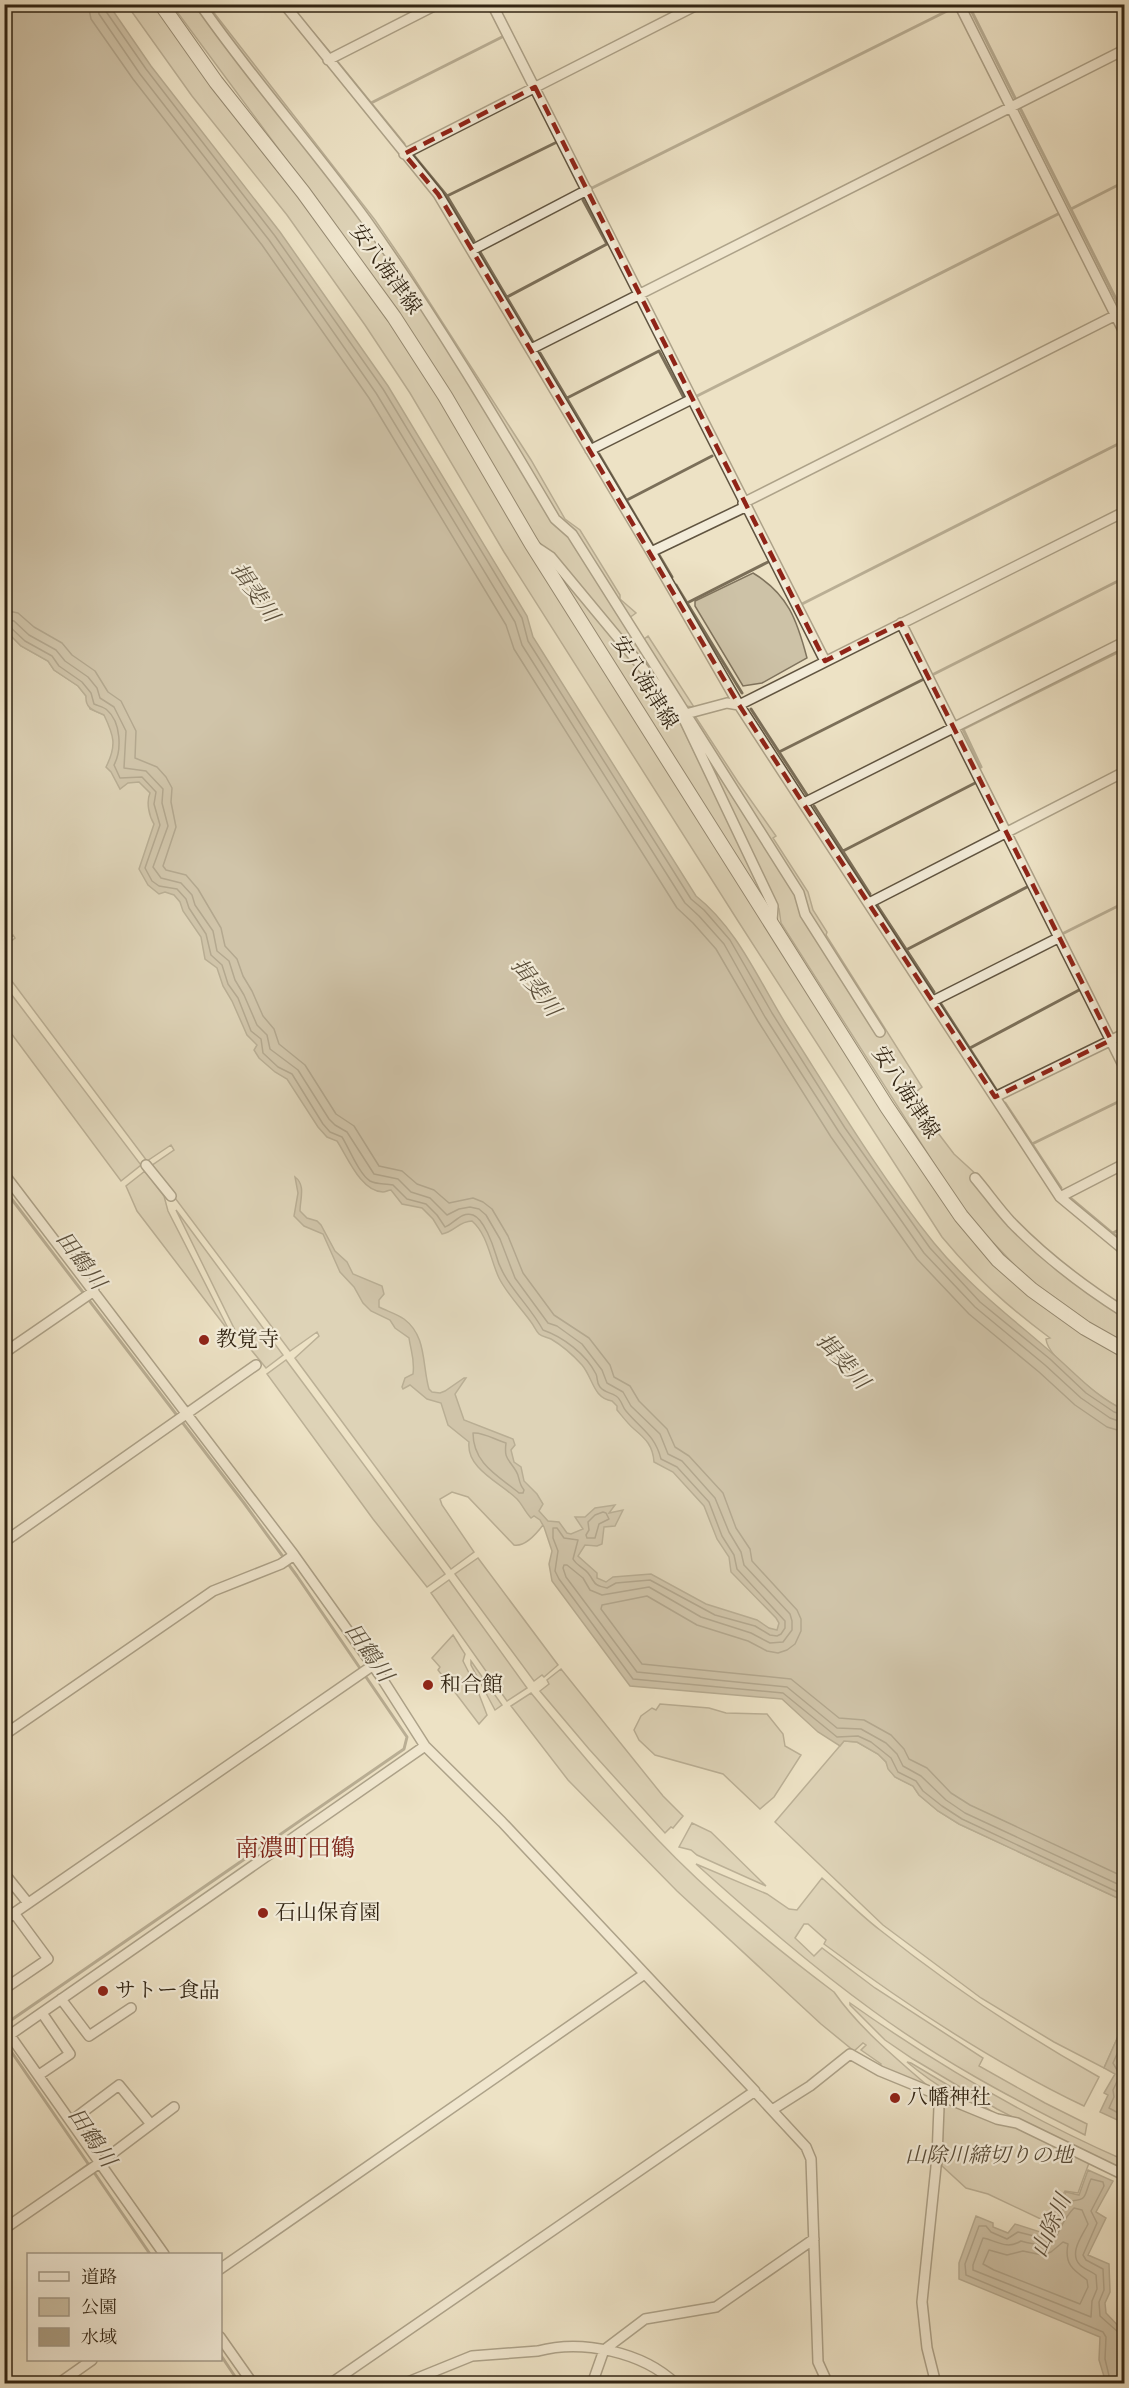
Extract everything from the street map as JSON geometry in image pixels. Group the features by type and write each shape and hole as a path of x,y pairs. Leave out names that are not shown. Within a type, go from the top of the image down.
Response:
{"main road":[{"name":"安八海津線","path":"161,4 216,82 303,192 394,317 445,396 531,543 887,1107 961,1216 998,1260 1032,1290 1085,1328 1125,1350"}],"street":[{"path":"200,4 364,218 412,286 453,348 555,519 572,534 684,715 799,893 805,914 880,1032"},
{"path":"284,4 438,194 651,552 739,705 1060,1197 1125,1250"},
{"path":"328,60 438,4"},
{"path":"492,4 825,661"},
{"path":"404,154 699,4"},
{"path":"959,4 1120,313 1125,332"},
{"path":"531,349 1125,50"},
{"path":"472,250 586,190"},
{"path":"651,552 1120,313"},
{"path":"590,450 692,399"},
{"path":"684,715 727,703 739,705 1125,512"},
{"path":"531,543 551,557 684,715 773,906 772,922"},
{"path":"901,623 1125,1067"},
{"path":"804,804 1125,642"},
{"path":"868,903 1125,772"},
{"path":"933,1001 1058,938"},
{"path":"995,1097 1125,1034"},
{"path":"1060,1197 1125,1164"},
{"path":"146,1165 171,1196"},
{"path":"4,1174 292,1556 425,1746 502,1822 643,1975 755,2091 330,2384"},
{"path":"975,1178 1010,1220 1043,1252 1072,1276 1125,1312"},
{"path":"4,1353 93,1291"},
{"path":"4,1542 256,1365"},
{"path":"4,1735 213,1591 281,1564 292,1556"},
{"path":"4,1920 370,1667"},
{"path":"163,2253 39,2075 7,2034 42,2013 425,1746"},
{"path":"4,1872 28,1903"},
{"path":"4,1989 48,1959 14,1913"},
{"path":"222,2268 643,1975"},
{"path":"62,1999 89,2036 131,2008"},
{"path":"39,2075 70,2054 42,2013"},
{"path":"772,2110 810,2086 850,2054 880,2071 997,2119 1017,2123 1125,2175"},
{"path":"71,2121 119,2085 150,2123"},
{"path":"758,2095 806,2147 811,2159 818,2362 828,2384"},
{"path":"936,2384 927,2348 922,2302 937,2157 939,2107 945,2097"},
{"path":"4,2229 99,2164 174,2107"},
{"path":"592,2384 604,2350 645,2319 716,2307 814,2239"},
{"path":"222,2340 253,2384"},
{"path":"403,2384 427,2379 472,2356 538,2351 549,2348 604,2350 628,2355 655,2368 676,2384"},
{"path":"57,2384 91,2361"}],"highlighted area":[{"path":"535,87 825,661 901,623 1111,1040 995,1097 739,705 438,194 404,154"}],"green space":[{"path":"127,5 154,5 210,83 299,196 389,322 440,399 890,1122 1020,1288 1081,1333 1124,1358 1124,1410 1092,1389 1056,1358 1046,1339 1050,1338 993,1291 942,1237 504,552 410,393 287,215 192,96"},
{"path":"172,5 197,5 361,219 409,287 674,700 554,556 537,542 329,217"},
{"path":"204,5 208,5 375,220 531,460 565,519 580,530 620,595 620,599 636,613 629,618 554,513 415,286"},
{"path":"553,565 678,719 769,907 551,566"},
{"path":"753,573 765,581 783,599 795,620 807,658 762,683 743,686 695,606 695,601"},
{"path":"5,630 21,646 48,661 54,670 78,686 86,696 90,709 104,715 472,1208 676,1463 777,1615 788,1636 605,1587 580,1564 577,1552 543,1525 526,1542 514,1545 468,1497 452,1492 440,1499 442,1505 474,1552 451,1569 295,1358 319,1336 317,1332 290,1351 151,1166 174,1150 171,1145 147,1161 5,972 5,946 15,938 13,935 5,941"},
{"path":"648,636 694,707 684,706 643,640"},
{"path":"695,716 776,836 773,838 808,892 813,910 827,932 826,935 922,1087 916,1092 935,1129 954,1154 978,1176 1009,1225 1124,1316 1124,1344 1030,1281 961,1206 781,923 779,909 694,736 696,735 806,910 693,721"},
{"path":"5,986 141,1165 121,1181 5,1025"},
{"path":"145,1171 164,1196 168,1211 231,1334 137,1211 126,1186"},
{"path":"176,1210 283,1355 266,1368 235,1330"},
{"path":"286,1360 445,1574 427,1587 373,1519 267,1374"},
{"path":"478,1558 558,1665 544,1677 542,1675 534,1681 455,1574"},
{"path":"449,1580 527,1688 507,1701 431,1593"},
{"path":"453,1635 465,1654 463,1661 487,1715 479,1724 438,1670 440,1667 432,1658"},
{"path":"471,1661 502,1705 495,1710 471,1665"},
{"path":"561,1669 663,1796 683,1816 673,1828 671,1827 665,1833 540,1691 549,1684 547,1680"},
{"path":"531,1693 577,1749 677,1860 742,1919 834,1992 866,2030 929,2087 879,2068 881,2064 861,2050 866,2045 863,2043 854,2051 821,2024 677,1891 568,1780 511,1706"},
{"path":"660,1704 709,1708 726,1713 767,1714 783,1734 785,1746 801,1755 774,1797 760,1809 723,1774 655,1755 639,1740 634,1730 641,1716 652,1708 656,1710"},
{"path":"844,1741 857,1742 878,1754 895,1777 913,1786 919,1795 938,1811 959,1824 1124,1901 1124,2023 1104,2068 1054,2042 981,1998 883,1925 775,1822"},
{"path":"692,1823 711,1832 766,1886 697,1855 691,1850 679,1847"},
{"path":"696,1864 767,1894 789,1909 797,1910 822,1878 872,1924 932,1970 1014,2026 1099,2077 1084,2106 1016,2071 886,1989 824,1944 826,1940 808,1924 804,1924 795,1938 814,1956 822,1948 875,1988 983,2058 979,2066 1087,2124 1085,2135 976,2077 897,2028 804,1957"},
{"path":"850,2003 983,2089 1088,2144 1124,2160 1124,2171 997,2109 913,2059 885,2040"},
{"path":"907,2062 911,2063 1003,2118 953,2094"},
{"name":"山除川締切りの地","path":"946,2102 990,2115 1089,2163 1078,2193 1065,2191 1047,2222 988,2194 966,2188 942,2166 943,2104"}],"water":[{"name":"揖斐川","path":"4,5 109,5 151,66 280,232 388,386 527,616 533,637 696,896 725,925 737,941 858,1138 914,1218 947,1259 976,1288 1096,1392 1124,1410 1124,1901 959,1824 938,1811 919,1795 913,1786 895,1777 878,1754 857,1742 844,1741 840,1746 818,1732 782,1699 630,1686 552,1581 549,1564 552,1551 540,1520 534,1516 531,1518 517,1499 479,1468 473,1460 469,1442 448,1425 441,1403 427,1399 410,1385 403,1389 405,1378 413,1374 409,1338 395,1328 390,1320 371,1311 363,1303 354,1287 340,1272 323,1234 304,1226 294,1216 298,1193 295,1177 302,1192 300,1211 307,1218 321,1225 335,1251 347,1262 353,1274 382,1286 384,1294 379,1300 379,1307 404,1319 417,1334 429,1389 440,1393 466,1378 455,1394 464,1420 513,1439 515,1445 511,1450 514,1462 521,1467 524,1481 543,1504 539,1511 548,1521 559,1522 567,1533 571,1534 583,1529 575,1517 585,1517 595,1508 615,1505 609,1513 623,1510 615,1526 604,1527 602,1544 585,1545 578,1556 597,1573 597,1578 606,1582 613,1577 651,1574 706,1604 757,1620 777,1630 779,1623 776,1618 731,1572 729,1557 717,1539 704,1506 673,1472 654,1462 648,1443 617,1410 617,1406 612,1401 597,1392 579,1361 560,1345 538,1333 502,1284 482,1233 472,1221 467,1221 442,1234 433,1219 422,1208 402,1204 391,1190 383,1192 368,1186 361,1180 337,1141 327,1137 318,1127 287,1079 259,1058 254,1050 257,1045 247,1035 223,986 217,968 205,959 201,937 183,911 180,902 174,895 165,892 159,894 148,885 139,869 154,824 149,809 150,793 139,782 128,783 120,789 106,767 112,753 113,741 104,715 87,704 86,696 78,686 54,670 48,661 21,646 5,630"},
{"path":"1124,2023 1124,2123 1100,2112 1108,2095 1104,2093 1115,2074 1104,2068"},
{"name":"山除川","path":"1088,2170 1113,2181 1096,2212 1106,2218 1088,2255 1109,2264 1110,2292 1105,2303 1106,2313 1124,2332 1124,2383 1106,2383 1099,2360 1100,2337 959,2279 959,2263 976,2216 1008,2233 1015,2224 1040,2232 1047,2227 1066,2192 1079,2195"}],"waterway":[{"path":"296,12 310,4"},
{"path":"968,4 1016,100"},
{"path":"592,188 955,7"},
{"path":"312,32 329,52"},
{"path":"371,103 504,36"},
{"path":"338,63 404,144"},
{"path":"1020,108 1121,309"},
{"path":"447,196 557,142"},
{"path":"414,156 447,196 474,241"},
{"path":"1071,209 1124,182"},
{"path":"507,297 607,244 583,200"},
{"path":"697,396 1060,213"},
{"path":"480,252 533,342"},
{"path":"567,398 659,351 683,396"},
{"path":"540,353 592,441"},
{"path":"800,605 1124,441"},
{"path":"599,454 652,544"},
{"path":"627,500 712,456"},
{"path":"659,555 672,577"},
{"path":"687,603 768,562"},
{"path":"934,674 1124,578"},
{"path":"676,585 742,693"},
{"path":"981,767 963,729 1124,649"},
{"path":"779,752 924,679"},
{"path":"751,709 807,795"},
{"path":"843,851 977,782"},
{"path":"814,806 870,894"},
{"path":"906,950 1027,887"},
{"path":"1064,933 1124,903"},
{"path":"877,905 934,992"},
{"path":"970,1048 1081,989"},
{"path":"941,1004 997,1091"},
{"path":"1032,1144 1124,1099"},
{"path":"1005,1103 1061,1188"},
{"name":"田鶴川","path":"4,1189 244,1503 407,1737 404,1749 4,2025"},
{"path":"1069,1197 1124,1243"},
{"path":"1113,1233 1124,1227"},
{"name":"田鶴川","path":"4,2041 149,2253"},
{"path":"70,2178 88,2165"},
{"name":"田鶴川","path":"222,2357 240,2384"}],"place":[{"name":"教覚寺","path":"204,1340"},
{"name":"和合館","path":"428,1685"},
{"name":"石山保育園","path":"263,1913"},
{"name":"サトー食品","path":"103,1991"},
{"name":"八幡神社","path":"895,2098"}],"district":[{"name":"南濃町田鶴","path":"295,1850"}]}
